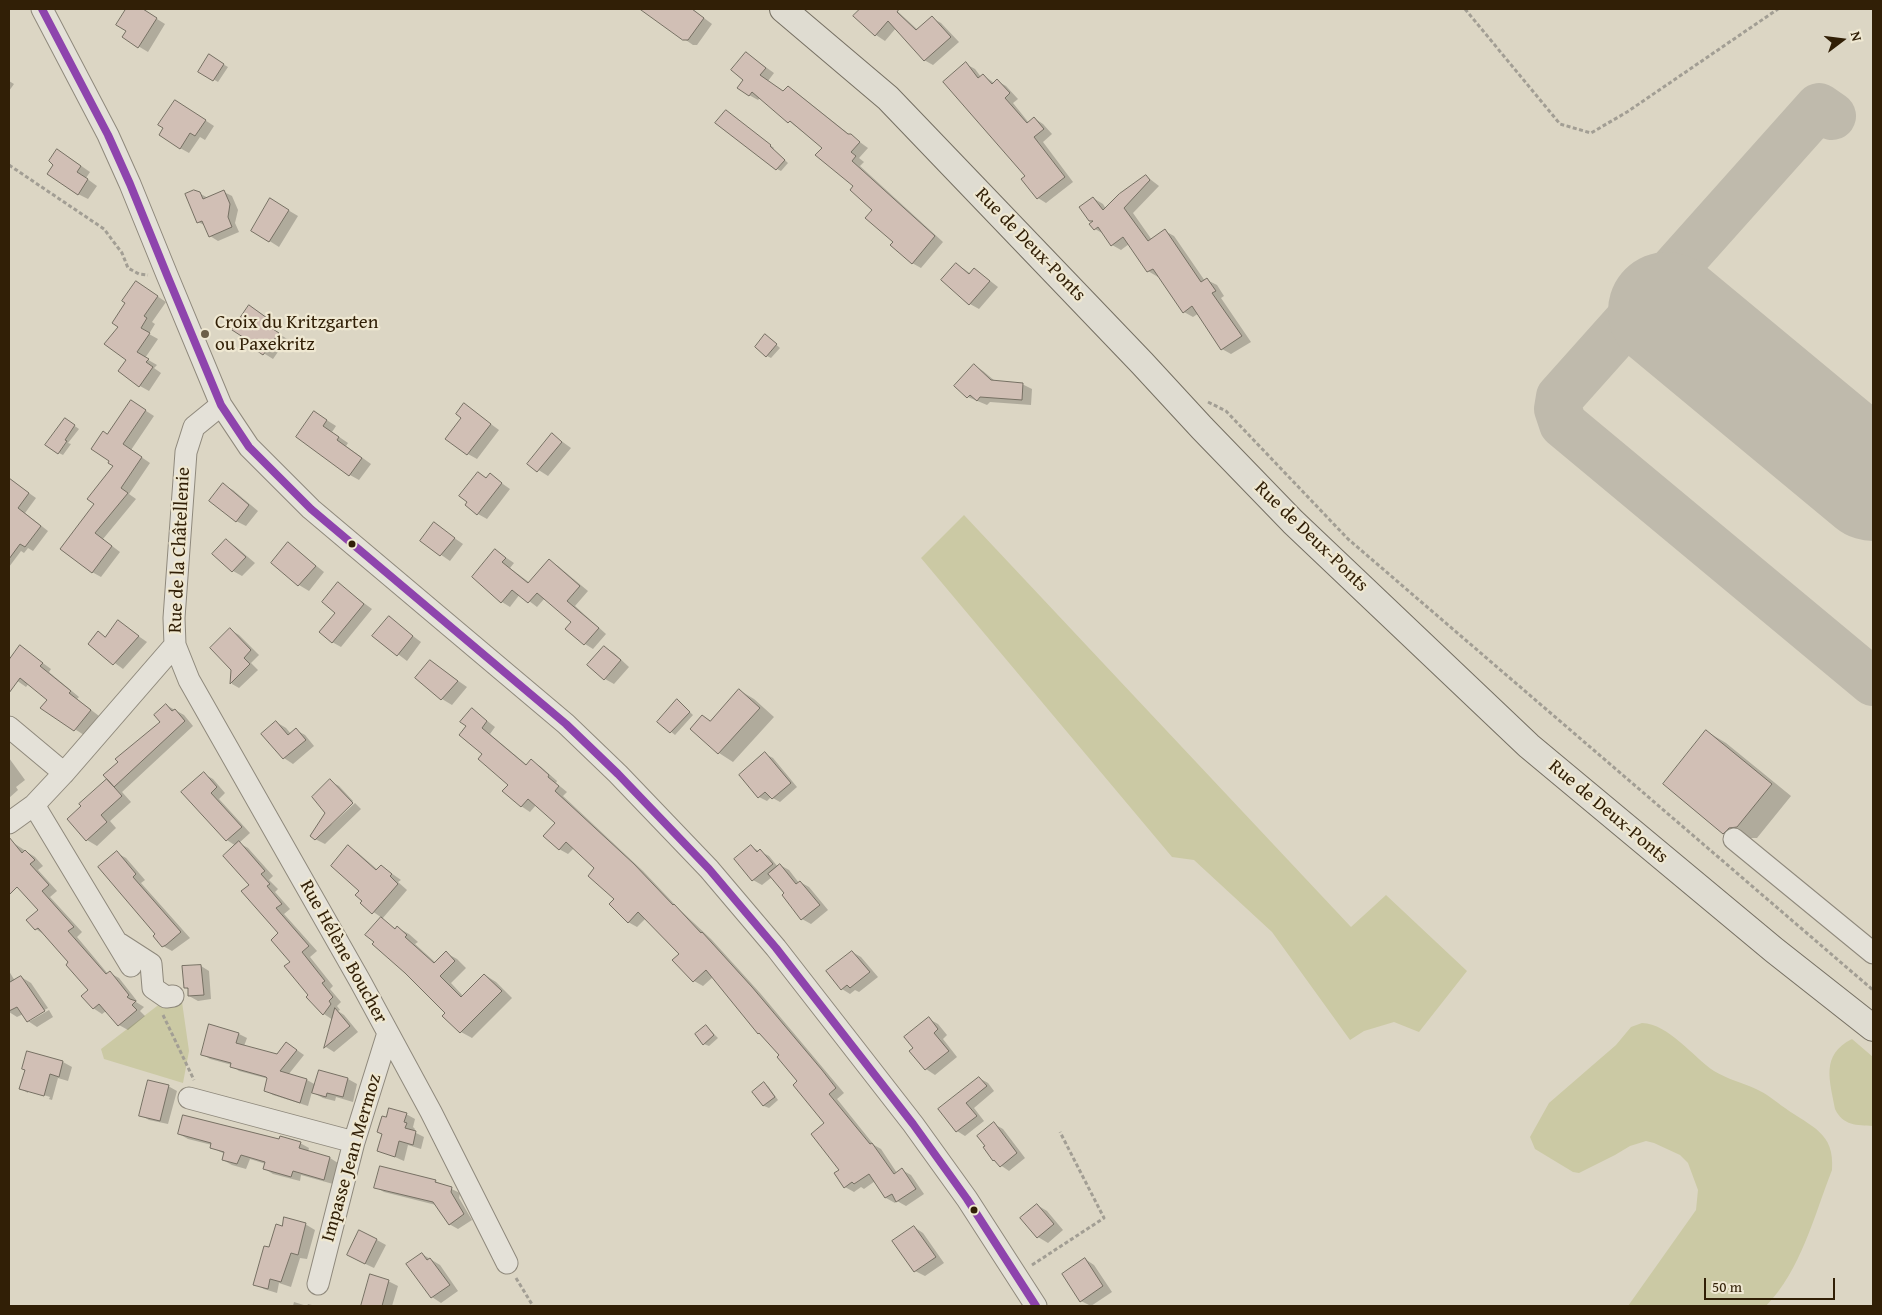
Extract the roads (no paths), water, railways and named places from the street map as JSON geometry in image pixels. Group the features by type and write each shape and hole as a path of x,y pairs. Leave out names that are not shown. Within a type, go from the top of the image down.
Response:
{"main road":[{"name":"Rue de Deux-Ponts","path":"783,9 895,105 1293,522 1529,746 1774,950 1873,1028"}],"street":[{"path":"42,9 120,161 222,405 249,447 310,509 566,724 625,780 709,869 782,955 880,1082 961,1192 1036,1306"},
{"name":"Rue de la Châtellenie","path":"9,823 34,805 64,773 175,645 174,618 186,452 194,427 222,405"},
{"name":"Rue Hélène Boucher","path":"175,645 189,680 431,1112 507,1263"},
{"path":"9,727 64,773"},
{"path":"34,805 131,966"},
{"path":"1734,839 1873,953"},
{"path":"115,942 151,964 153,988 166,995"},
{"name":"Impasse Jean Mermoz","path":"318,1284 354,1142 388,1033"},
{"path":"189,1098 354,1142"}],"place":[{"name":"Croix du Kritzgarten ou Paxekritz","path":"205,334"}]}
